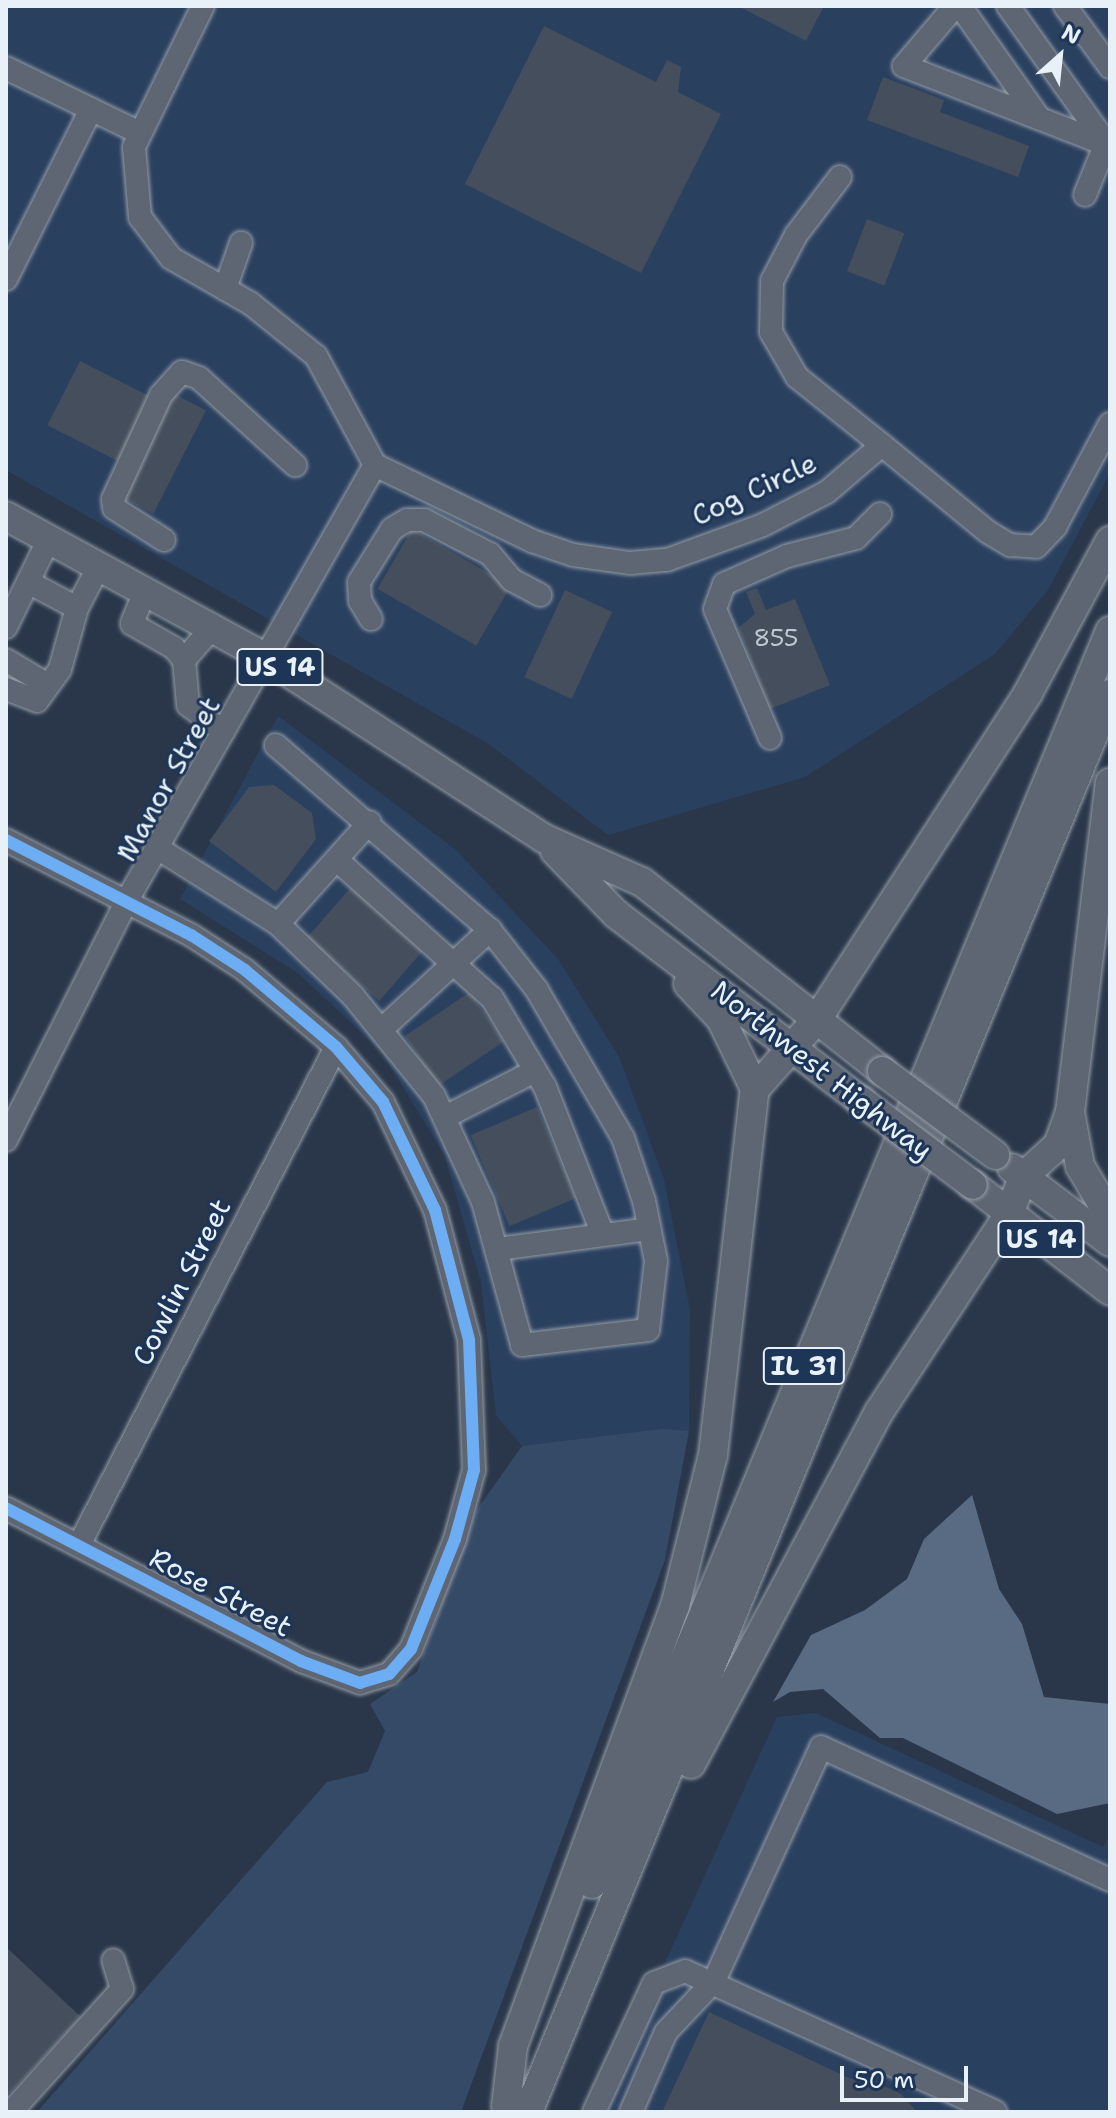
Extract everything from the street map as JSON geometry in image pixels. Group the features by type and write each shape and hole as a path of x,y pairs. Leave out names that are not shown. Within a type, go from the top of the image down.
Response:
{"main road":[{"name":"Northwest Highway","path":"6,516 263,656 543,838 642,882 882,1071 1110,1242"},
{"path":"755,1089 818,1018 1028,693 1110,541"},
{"name":"IL 31","path":"512,2110 700,1614 1110,631"},
{"name":"IL 31","path":"512,2110 568,2012 1110,694"},
{"path":"568,2012 830,1498 1009,1214 1023,1177 1051,1156 1070,1112 1110,782"},
{"name":"Northwest Highway","path":"543,838 616,914 795,1047 1110,1291"},
{"path":"512,2110 513,2046 675,1606 713,1455 755,1089 721,1019 616,914"},
{"path":"1070,1112 1080,1166 1110,1217"}],"street":[{"path":"203,6 138,132 131,171 140,217 171,258 225,289 316,356 354,415 375,465 263,656"},
{"path":"1039,118 957,6 904,66 1108,145"},
{"path":"1008,6 1108,145"},
{"path":"1065,6 1110,67"},
{"path":"6,68 138,132"},
{"path":"8,270 91,109"},
{"path":"1085,195 1108,145"},
{"path":"840,177 796,235 772,281 771,332 797,377 988,532 1010,545 1036,547 1055,527 1110,424"},
{"path":"225,289 241,243"},
{"path":"164,540 114,508 113,499 161,395 182,372 199,378 295,465"},
{"name":"Cog Circle","path":"375,465 532,541 573,555 630,563 667,560 763,525 827,492 882,445"},
{"path":"770,738 715,609 724,584 787,556 856,538 880,514"},
{"path":"371,619 360,601 359,582 392,529 407,520 424,520 490,554 512,580 540,595"},
{"path":"6,627 49,539"},
{"path":"6,689 37,701 73,640 77,608 99,566"},
{"path":"28,582 77,608"},
{"path":"145,591 132,624 184,660"},
{"path":"212,628 184,660 185,701 223,731"},
{"name":"Manor Street","path":"6,1140 126,902 159,849 263,656"},
{"path":"6,660 48,685"},
{"path":"159,849 278,924 382,1029 445,1117 498,1249 522,1345 648,1330 656,1261 649,1229 623,1138 588,1070 490,930 370,822 276,745"},
{"path":"278,924 370,822"},
{"path":"6,840 126,902 245,970 336,1047"},
{"path":"338,861 492,998 535,1071 603,1235"},
{"path":"382,1029 490,930"},
{"name":"Cowlin Street","path":"79,1545 336,1047"},
{"name":"Rose Street","path":"6,1508 301,1661 360,1683 389,1674 411,1649 455,1539 474,1470 469,1340 416,1161 383,1102 336,1047"},
{"path":"445,1117 535,1071"},
{"path":"498,1249 649,1229"},
{"path":"631,2112 666,2032 714,1981 821,1747 1110,1880"},
{"path":"11,2112 122,1989 113,1960"},
{"path":"594,2112 654,1983 685,1971 714,1981 996,2112"}],"shaded area":[{"path":"6,6 1110,6 1110,473 1048,590 995,654 805,777 608,835 489,744 6,470"},
{"path":"278,716 456,850 558,959 619,1057 664,1179 690,1310 689,1431 522,1446 496,1415 481,1282 444,1154 381,1051 298,973 180,899"},
{"path":"662,1429 689,1431 665,1560 461,2112 37,2112 327,1782 368,1772 385,1731 370,1704 417,1672 476,1511 522,1446"},
{"path":"972,1495 999,1589 1022,1624 1044,1697 1110,1704 1110,1803 1057,1814 903,1738 880,1738 823,1689 790,1692 773,1702 811,1635 865,1610 907,1579 924,1539"},
{"path":"816,1713 1103,1847 1110,1836 1110,2112 597,2112 777,1717"}],"building":[{"path":"738,6 824,6 806,41"},
{"path":"544,26 656,82 667,60 681,67 678,92 721,114 641,273 465,184"},
{"path":"883,77 944,100 940,112 1029,146 1018,177 867,120"},
{"path":"867,219 904,233 884,286 847,271"},
{"path":"80,361 150,397 118,461 47,425"},
{"path":"174,394 206,410 153,514 121,497"},
{"path":"412,529 511,586 476,646 378,589"},
{"path":"757,588 766,610 795,599 830,685 770,709 738,628 755,614 746,592"},
{"path":"565,590 612,612 572,699 524,677"},
{"path":"274,785 312,813 316,839 276,892 209,841 249,787"},
{"path":"352,886 424,949 379,1001 307,938"},
{"path":"470,992 504,1042 438,1086 405,1036"},
{"path":"537,1107 576,1198 509,1226 471,1135"},
{"path":"6,1947 81,2017 6,2097"},
{"path":"709,2012 851,2079 862,2076 901,2094 917,2112 662,2112"}],"cycle path":[{"path":"6,840 191,935 245,970 336,1047 383,1102 435,1210 469,1340 474,1470 455,1539 411,1649 389,1674 360,1683 301,1661 6,1508"}]}
